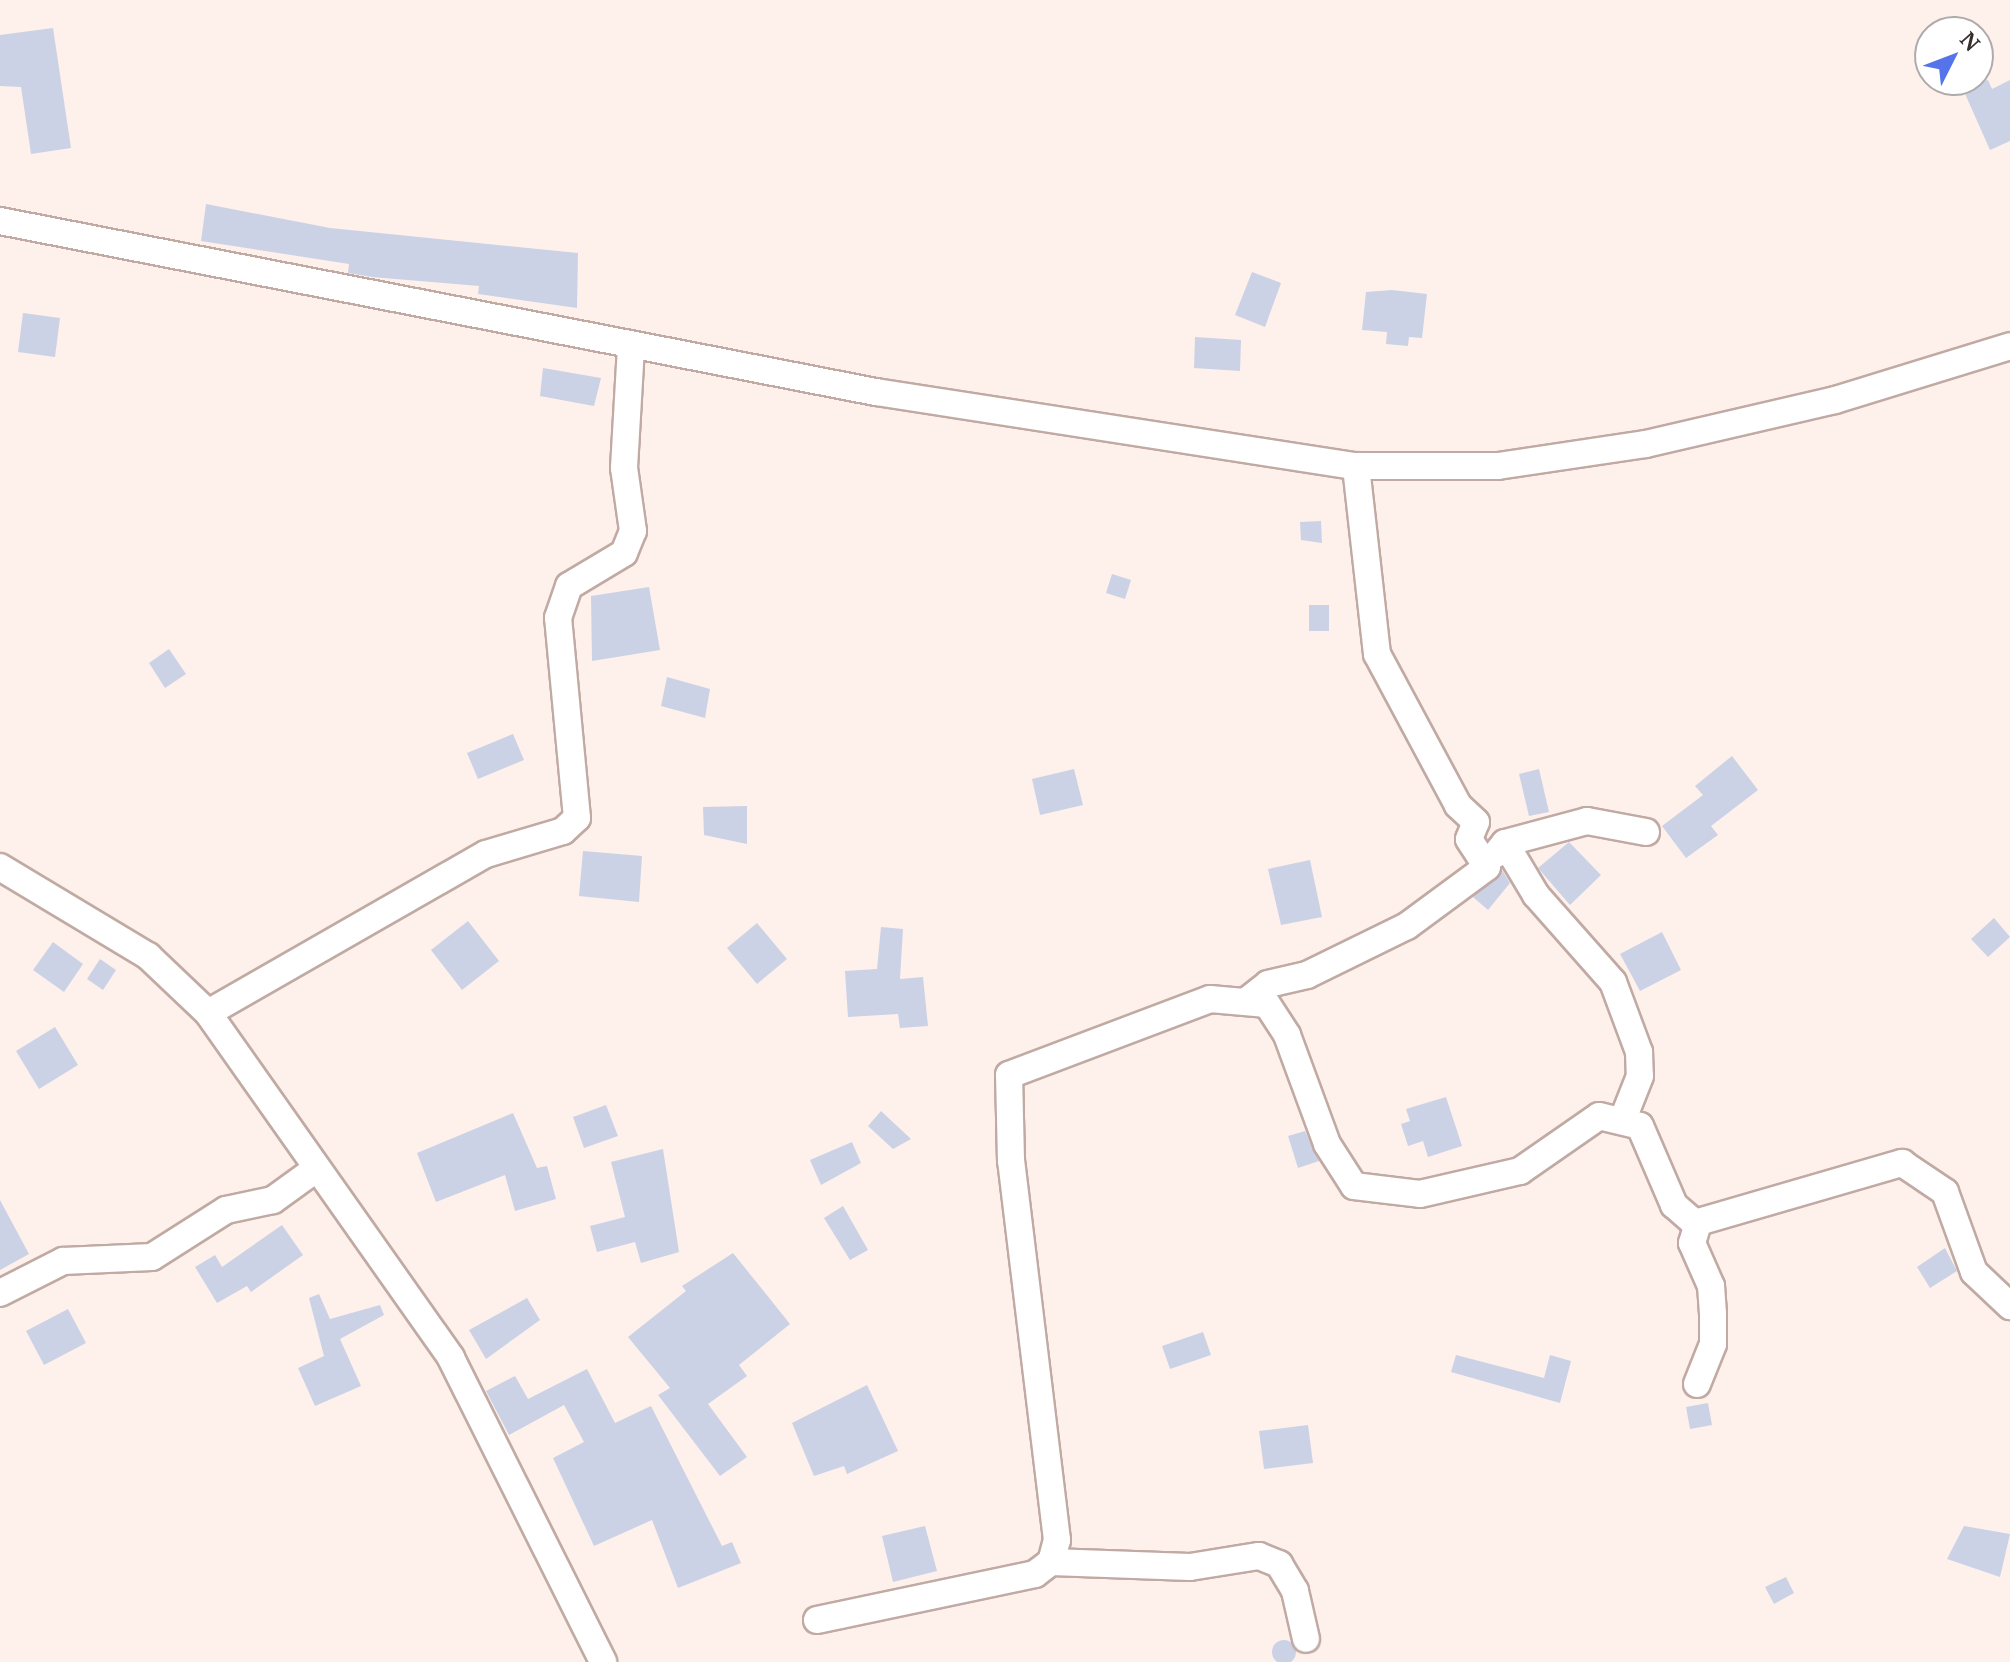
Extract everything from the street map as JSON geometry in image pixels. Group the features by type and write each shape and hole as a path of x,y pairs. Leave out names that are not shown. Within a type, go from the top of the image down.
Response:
{"street":[{"path":"0,221 631,345 1069,426 1356,466 1498,466 1646,444 1835,400 2010,346"},
{"path":"208,1013 486,854 563,831 577,818 558,618 569,586 624,553 633,531 624,468 631,345"},
{"path":"1356,466 1377,654 1458,805 1476,822 1469,839 1487,867"},
{"path":"1249,999 1268,984 1307,975 1407,926 1487,867 1505,843 1587,821 1646,832"},
{"path":"1505,843 1536,895 1613,982 1639,1052 1640,1076 1623,1119"},
{"path":"0,867 148,956 208,1013 313,1171 451,1358 603,1662"},
{"path":"817,1620 1035,1574 1051,1562 1057,1540 1011,1161 1009,1075 1210,999 1249,999 1267,1004 1287,1035 1327,1144 1354,1186 1420,1194 1520,1171 1599,1116 1623,1119 1640,1126 1674,1205 1698,1223"},
{"path":"1698,1223 1902,1163 1945,1192 1974,1272 2010,1306"},
{"path":"0,1293 63,1261 152,1257 226,1210 273,1200 313,1171"},
{"path":"1697,1384 1713,1344 1711,1286 1692,1243 1698,1223"},
{"path":"1051,1562 1190,1567 1259,1556 1279,1564 1295,1591 1306,1639"}],"building":[{"path":"53,28 71,148 31,154 21,87 0,86 0,35"},
{"path":"2010,80 2010,141 1990,150 1966,96 1994,96 1994,88"},
{"path":"206,204 330,228 578,253 577,308 478,294 479,286 348,273 349,264 201,241"},
{"path":"1252,272 1281,283 1265,327 1235,315"},
{"path":"1392,290 1427,294 1422,338 1409,337 1408,346 1386,344 1387,332 1362,330 1366,292"},
{"path":"23,313 60,318 55,357 18,352"},
{"path":"1195,337 1241,340 1240,371 1194,368"},
{"path":"543,368 601,378 594,406 540,396"},
{"path":"1321,521 1322,543 1301,540 1300,522"},
{"path":"1112,574 1131,580 1125,599 1106,593"},
{"path":"649,587 660,650 592,661 591,596"},
{"path":"1309,605 1329,605 1329,631 1309,631"},
{"path":"169,649 186,674 165,688 149,663"},
{"path":"667,677 710,689 705,718 661,706"},
{"path":"513,734 524,760 478,779 467,753"},
{"path":"1732,756 1758,790 1711,826 1718,835 1686,858 1662,826 1703,795 1695,786"},
{"path":"1074,769 1083,805 1040,815 1032,779"},
{"path":"1539,769 1549,812 1529,816 1519,774"},
{"path":"747,806 747,844 704,835 703,807"},
{"path":"1569,842 1601,875 1570,905 1538,868"},
{"path":"583,851 642,856 639,902 579,896"},
{"path":"1310,860 1322,917 1281,925 1268,869"},
{"path":"1502,870 1510,883 1488,910 1473,897"},
{"path":"1994,918 2010,937 1988,957 1971,939"},
{"path":"468,921 499,961 462,990 431,950"},
{"path":"757,923 787,959 757,984 727,948"},
{"path":"881,927 903,929 900,979 923,977 928,1026 900,1028 898,1014 848,1017 845,971 877,969"},
{"path":"1662,932 1681,970 1640,991 1620,954"},
{"path":"53,942 83,964 64,992 33,970"},
{"path":"100,959 116,970 103,990 87,979"},
{"path":"55,1027 78,1065 39,1089 16,1051"},
{"path":"1446,1097 1462,1146 1428,1157 1423,1141 1408,1146 1401,1124 1410,1121 1406,1109"},
{"path":"606,1105 618,1136 584,1148 573,1117"},
{"path":"881,1111 911,1139 893,1149 868,1126"},
{"path":"513,1113 537,1168 547,1166 556,1199 515,1211 505,1175 436,1202 417,1153"},
{"path":"1305,1131 1319,1161 1298,1168 1288,1136"},
{"path":"852,1142 861,1163 821,1185 810,1160"},
{"path":"663,1149 679,1252 641,1263 635,1242 597,1252 590,1226 625,1217 611,1162"},
{"path":"0,1200 29,1254 0,1270"},
{"path":"843,1206 868,1250 850,1260 824,1218"},
{"path":"282,1225 303,1255 251,1292 247,1286 217,1303 195,1267 215,1255 222,1267"},
{"path":"1945,1248 1957,1271 1930,1288 1917,1267"},
{"path":"733,1253 790,1324 739,1365 747,1376 708,1404 747,1457 720,1476 658,1395 670,1388 628,1337 686,1291 682,1286"},
{"path":"319,1294 330,1319 380,1305 384,1315 340,1339 361,1386 315,1406 298,1368 324,1356 309,1298"},
{"path":"527,1298 540,1320 486,1359 469,1330"},
{"path":"68,1309 86,1343 44,1365 26,1331"},
{"path":"1203,1332 1211,1355 1170,1369 1162,1346"},
{"path":"1456,1355 1544,1378 1550,1355 1571,1361 1560,1403 1451,1372"},
{"path":"587,1369 615,1423 651,1406 722,1546 732,1542 741,1563 678,1588 652,1520 594,1546 553,1458 584,1442 564,1405 509,1435 486,1391 515,1376 528,1399"},
{"path":"867,1385 898,1451 847,1474 844,1466 814,1476 792,1423"},
{"path":"1708,1403 1712,1425 1690,1429 1686,1407"},
{"path":"1308,1425 1313,1463 1264,1469 1259,1431"},
{"path":"925,1526 937,1571 893,1582 882,1536"},
{"path":"1964,1526 2010,1534 2000,1577 1947,1559"},
{"path":"1786,1577 1794,1593 1774,1604 1765,1587"},
{"path":"1284,1640 1293,1643 1296,1652 1293,1661 1284,1664 1275,1661 1272,1652 1275,1643"}]}
